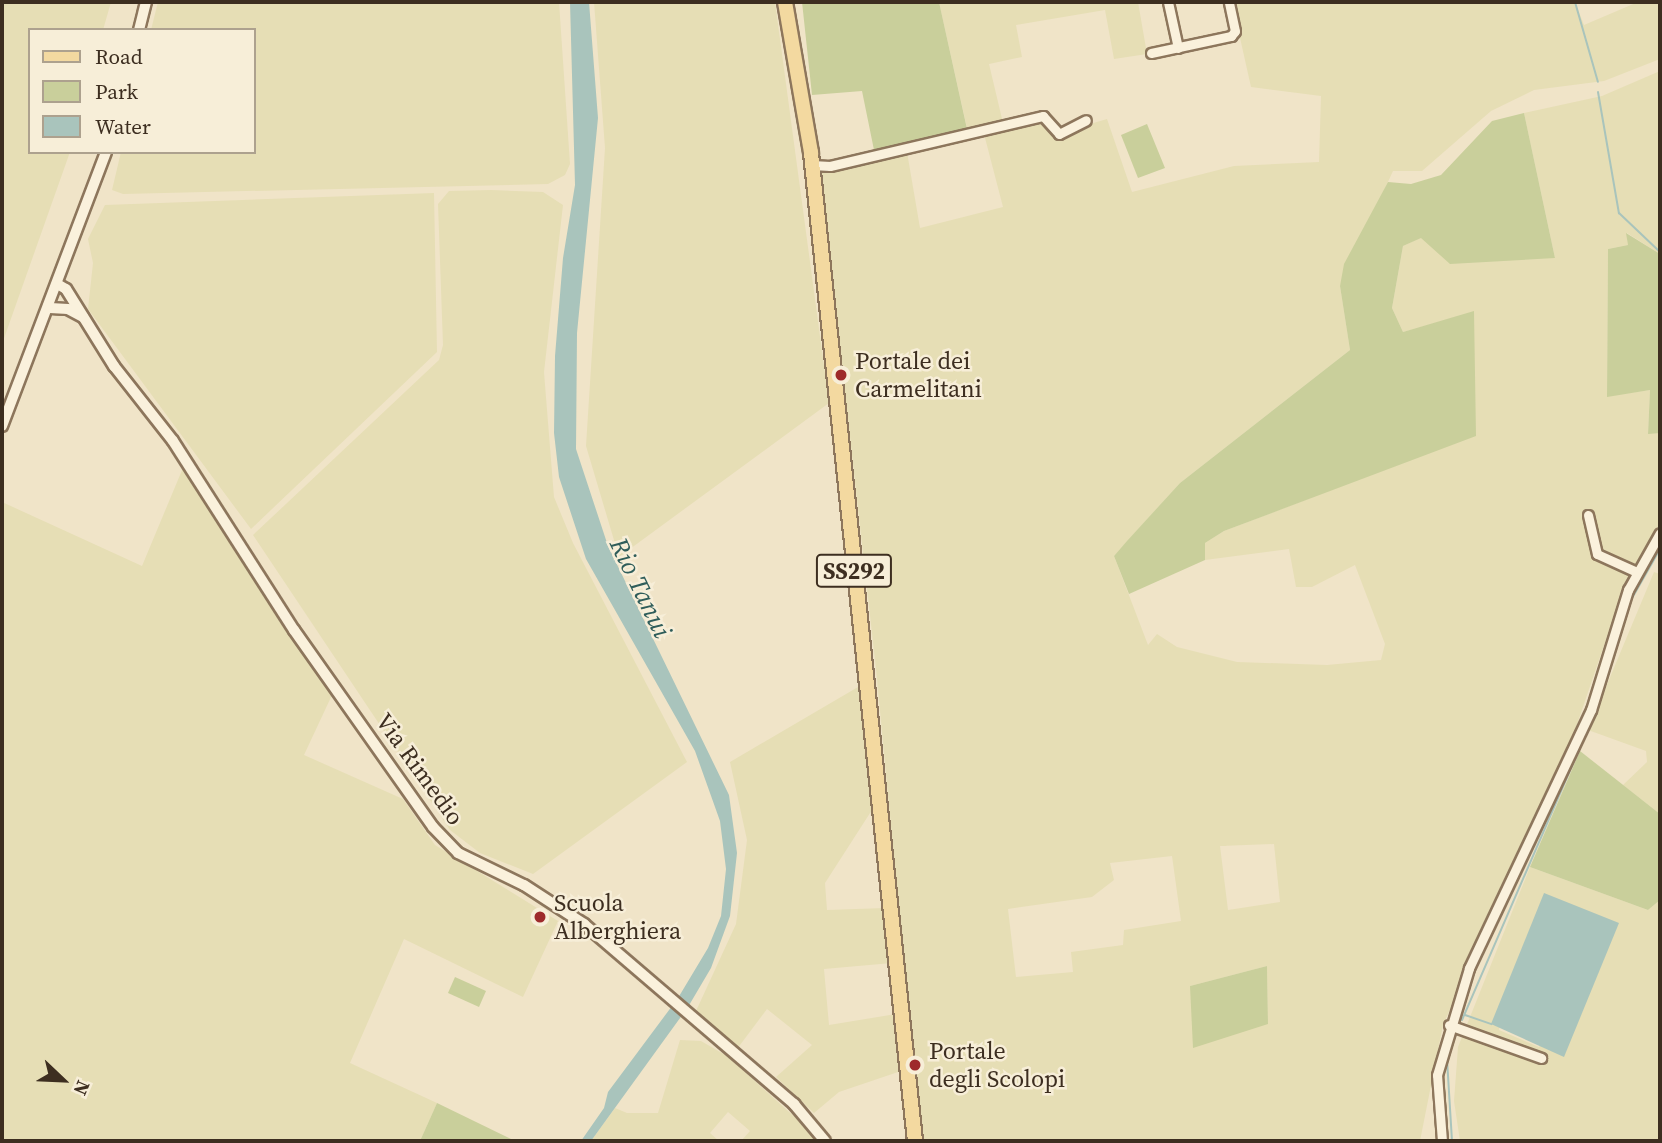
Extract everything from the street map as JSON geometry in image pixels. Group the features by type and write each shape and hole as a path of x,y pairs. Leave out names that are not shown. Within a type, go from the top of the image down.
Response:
{"main road":[{"name":"SS292","path":"785,2 804,95 812,165 915,1141"}],"street":[{"path":"140,28 146,2"},
{"path":"1168,2 1178,48"},
{"path":"1151,53 1231,36 1235,31 1228,2"},
{"path":"812,165 830,166 1042,116 1059,134 1086,120"},
{"path":"2,426 50,308 105,154"},
{"name":"Via Rimedio","path":"58,285 66,289 114,366 173,441 294,629 433,827 458,853 569,912 794,1104 825,1141"},
{"path":"50,308 68,309 85,318"},
{"path":"1591,522 1597,554 1636,572"},
{"path":"1442,1141 1437,1075 1449,1025 1469,968 1591,710 1636,572 1660,533"},
{"path":"1449,1025 1541,1058"}],"shaded area":[{"path":"2,2 111,2 104,28 28,28 28,154 69,154 2,344"},
{"path":"158,2 559,2 570,164 565,175 548,184 123,194 112,190 121,154 256,154 256,28 152,28"},
{"path":"594,2 775,2 829,403 619,557 586,446 605,148"},
{"path":"939,2 1138,2 1147,54 1114,59 1105,10 1016,25 1022,57 989,64 1003,123 1047,111 1053,135 1107,119 1132,192 1234,166 1319,162 1321,96 1251,87 1232,2 1575,2 1584,25 1638,2 1660,2 1660,59 1604,81 1534,90 1491,111 1422,171 1393,171 1340,286 1350,350 1180,483 1114,556 1148,645 1157,634 1177,647 1237,662 1327,665 1381,660 1385,644 1355,565 1312,587 1296,587 1289,549 1205,560 1205,543 1224,531 1313,497 1474,312 1403,332 1392,308 1403,246 1422,237 1555,258 1524,113 1602,96 1660,71 1660,254 1627,233 1628,245 1608,249 1607,396 1650,390 1648,433 1660,433 1660,527 1625,584 1573,736 1443,1025 1420,1141 921,1141 876,669 820,169 907,152 920,228 1003,207 984,134 969,137","holes":["1274,844 1280,902 1228,910 1220,846","1172,856 1181,921 1124,930 1123,945 1071,952 1073,972 1016,977 1008,909 1092,897 1114,880 1110,863","1267,966 1268,1024 1190,986"]},
{"path":"449,191 543,192 563,205 544,372 554,497 573,543 687,762 533,874 480,853 450,830 253,535 439,360 443,345 438,204"},
{"path":"434,193 437,352 251,529 88,309 93,263 88,239 105,205"},
{"path":"185,463 332,695 304,755 403,799 435,845 558,921 523,997 404,939 350,1063 437,1103 420,1141 2,1141 2,502 142,566"},
{"path":"1654,572 1660,574 1660,814 1623,785 1647,762 1646,751 1588,730"},
{"path":"858,687 872,810 825,883 827,910 885,908 892,963 824,969 829,1025 896,1014 904,1070 839,1092 814,1113 776,1077 812,1045 767,1009 737,1049 696,1011 736,924 747,840 730,762"},
{"path":"1530,867 1648,910 1660,900 1660,1141 1460,1141 1454,1101 1458,1047","holes":["1619,923 1539,1047 1499,1030 1500,1025"]},
{"path":"680,1040 701,1041 727,1056 808,1129 815,1141 741,1141 750,1131 728,1112 710,1133 719,1141 591,1141 615,1108 627,1113 658,1113"}],"green space":[{"path":"802,2 939,2 967,129 874,150 862,91 812,95"},
{"path":"1524,113 1555,258 1450,264 1421,238 1403,246 1392,308 1403,332 1474,311 1476,436 1224,531 1205,543 1205,560 1129,594 1114,556 1127,541 1180,483 1350,350 1340,286 1344,264 1388,182 1411,184 1441,175 1492,121"},
{"path":"1147,124 1165,168 1138,178 1121,135"},
{"path":"1626,233 1660,254 1660,433 1648,434 1650,390 1607,397 1608,249 1628,245"},
{"path":"1580,751 1660,814 1660,900 1648,910 1530,867"},
{"path":"1267,966 1268,1024 1193,1048 1190,986"},
{"path":"455,977 486,991 479,1007 448,993"},
{"path":"437,1103 515,1141 420,1141"}],"water":[{"path":"570,2 589,2 598,118 577,333 576,449 608,546 729,795 737,853 730,916 711,968 688,1007 591,1141 581,1141 604,1108 608,1092 678,998 708,948 721,916 726,869 720,821 695,751 586,559 559,477 554,433 555,356 563,258 575,185"},
{"path":"1544,893 1619,923 1564,1057 1491,1024"}],"waterway":[{"path":"1575,2 1598,82"},
{"path":"1598,92 1619,213 1660,252"},
{"path":"1590,727 1631,600 1660,549"},
{"path":"1462,1020 1586,734"},
{"path":"1465,1015 1491,1024"},
{"path":"1452,1141 1447,1059 1456,1034"}],"place":[{"name":"Portale dei Carmelitani","path":"841,375"},
{"name":"Scuola Alberghiera","path":"540,917"},
{"name":"Portale degli Scolopi","path":"915,1065"}],"water label":[{"name":"Rio Tanui","path":"640,588"}]}
